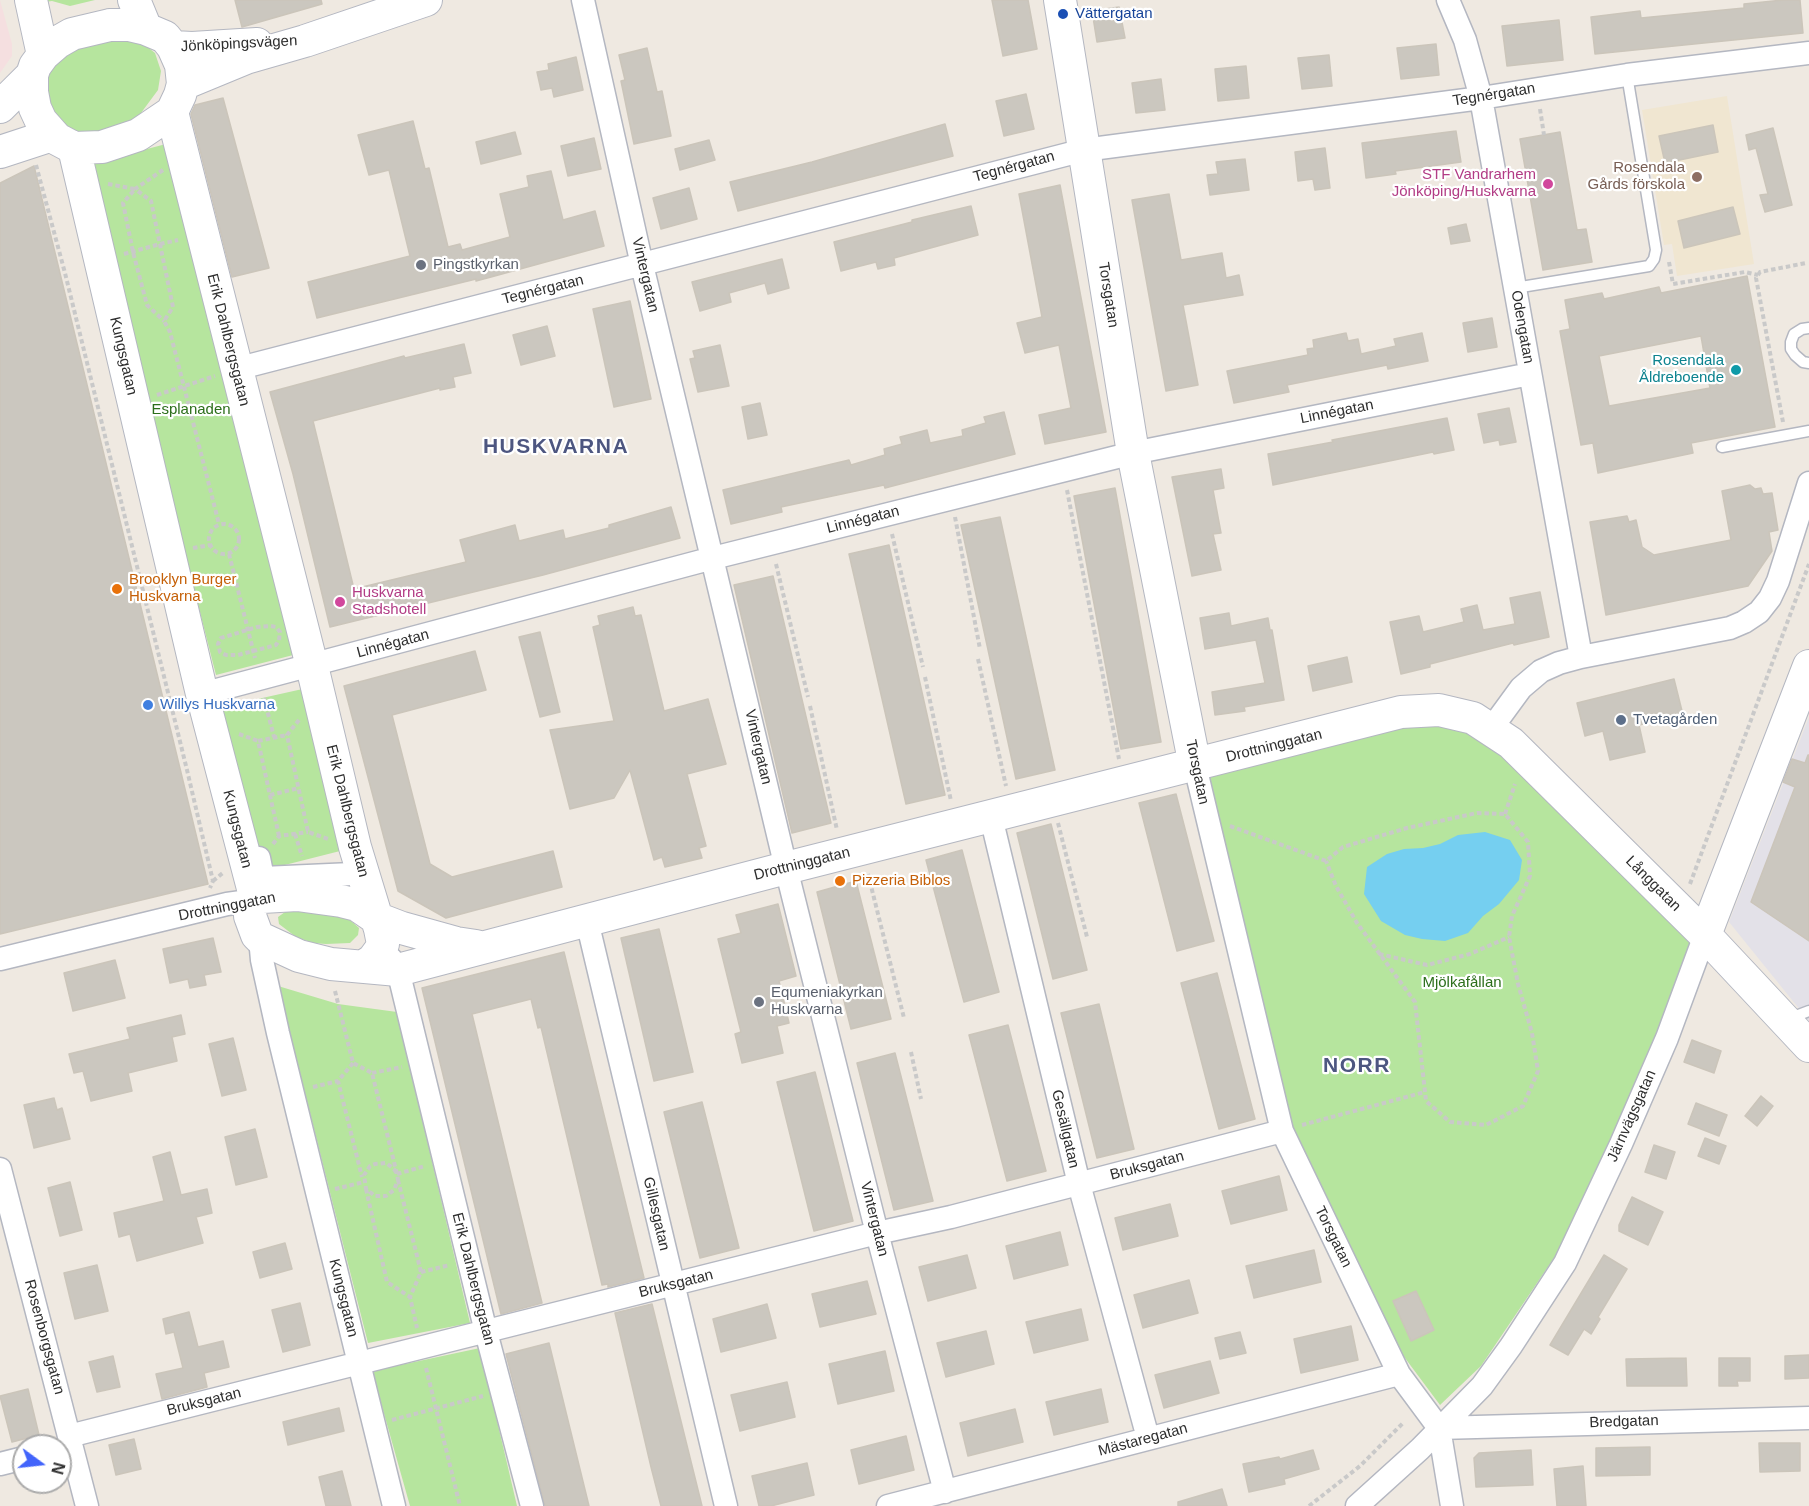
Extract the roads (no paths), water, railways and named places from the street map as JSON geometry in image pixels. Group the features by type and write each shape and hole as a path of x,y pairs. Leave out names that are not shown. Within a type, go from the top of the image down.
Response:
{"street":[{"path":"31,0 38,65 32,92 34,108 41,121 63,141"},
{"path":"134,0 146,29"},
{"name":"Jönköpingsvägen","path":"183,84 246,58 426,0"},
{"name":"Vintergatan","path":"583,0 642,264 786,868 877,1233 945,1492"},
{"name":"Torsgatan","path":"1060,0 1133,453 1195,766 1282,1131 1399,1374 1439,1428 1452,1506"},
{"name":"Odengatan","path":"1448,0 1466,40 1481,98 1581,657"},
{"path":"0,107 58,42 90,28 129,25 146,29 165,37 173,47 181,65 183,84 172,112 146,130 121,142 102,147 63,141 4,150"},
{"name":"Jönköpingsvägen","path":"173,47 192,48 305,40"},
{"name":"Tegnérgatan","path":"236,369 1084,150 1481,98 1627,75 1809,53"},
{"name":"Erik Dahlbergsgatan","path":"172,112 312,666 355,847 374,943"},
{"name":"Kungsgatan","path":"63,141 81,178 257,922 262,960 276,1023 394,1506"},
{"name":"Linnégatan","path":"202,694 713,558 1133,453 1530,374"},
{"path":"1491,729 1521,688 1541,671 1559,663 1730,628 1760,612 1770,598 1778,580 1809,483"},
{"name":"Järnvägsgatan","path":"1357,1506 1411,1457 1482,1386 1565,1263 1621,1144 1667,1038 1809,666"},
{"name":"Drottninggatan","path":"257,922 262,897 313,896 357,905 374,943 398,970 786,868 1401,712 1439,710 1458,713 1473,718 1491,729"},
{"name":"Långgatan","path":"1491,729 1529,760 1705,935 1797,1015 1809,1046"},
{"name":"Gesällgatan","path":"991,817 1079,1184 1148,1438"},
{"path":"258,858 263,878 352,874"},
{"name":"Drottninggatan","path":"0,959 217,907 257,922 299,956 344,966 374,943 431,937 485,948"},
{"name":"Gillesgatan","path":"587,921 726,1506"},
{"name":"Erik Dahlbergsgatan","path":"398,970 468,1261 532,1506"},
{"name":"Bruksgatan","path":"72,1443 422,1348 877,1233 951,1217 1282,1131"},
{"name":"Rosenborgsgatan","path":"0,1169 65,1434"},
{"name":"Mästaregatan","path":"888,1506 1399,1374"},
{"name":"Bredgatan","path":"1439,1428 1809,1418"},
{"name":"Rosenborgsgatan","path":"72,1460 87,1506"}],"lane":[{"path":"1515,288 1649,266 1654,259 1656,250 1627,75"},
{"path":"1809,328 1794,334 1791,342 1791,349 1795,355 1803,362 1809,363"},
{"path":"1722,447 1809,431"}],"water":[{"path":"1485,832 1510,840 1522,860 1519,880 1499,904 1483,916 1468,933 1445,941 1422,939 1405,935 1381,921 1364,894 1367,867 1387,854 1440,844 1458,835"}],"place":[{"name":"Vättergatan","path":"1063,14"},
{"name":"Rosendala Gårds förskola","path":"1697,177"},
{"name":"STF Vandrarhem Jönköping/Huskvarna","path":"1548,184"},
{"name":"Pingstkyrkan","path":"421,265"},
{"name":"Rosendala Åldreboende","path":"1736,370"},
{"name":"Brooklyn Burger Huskvarna","path":"117,589"},
{"name":"Huskvarna Stadshotell","path":"340,602"},
{"name":"Willys Huskvarna","path":"148,705"},
{"name":"Tvetagården","path":"1621,720"},
{"name":"Pizzeria Biblos","path":"840,881"},
{"name":"Equmeniakyrkan Huskvarna","path":"759,1002"}],"district":[{"name":"HUSKVARNA","path":"556,447"},
{"name":"NORR","path":"1357,1066"}],"park label":[{"name":"Esplanaden","path":"191,410"},
{"name":"Mjölkafållan","path":"1462,983"}]}
